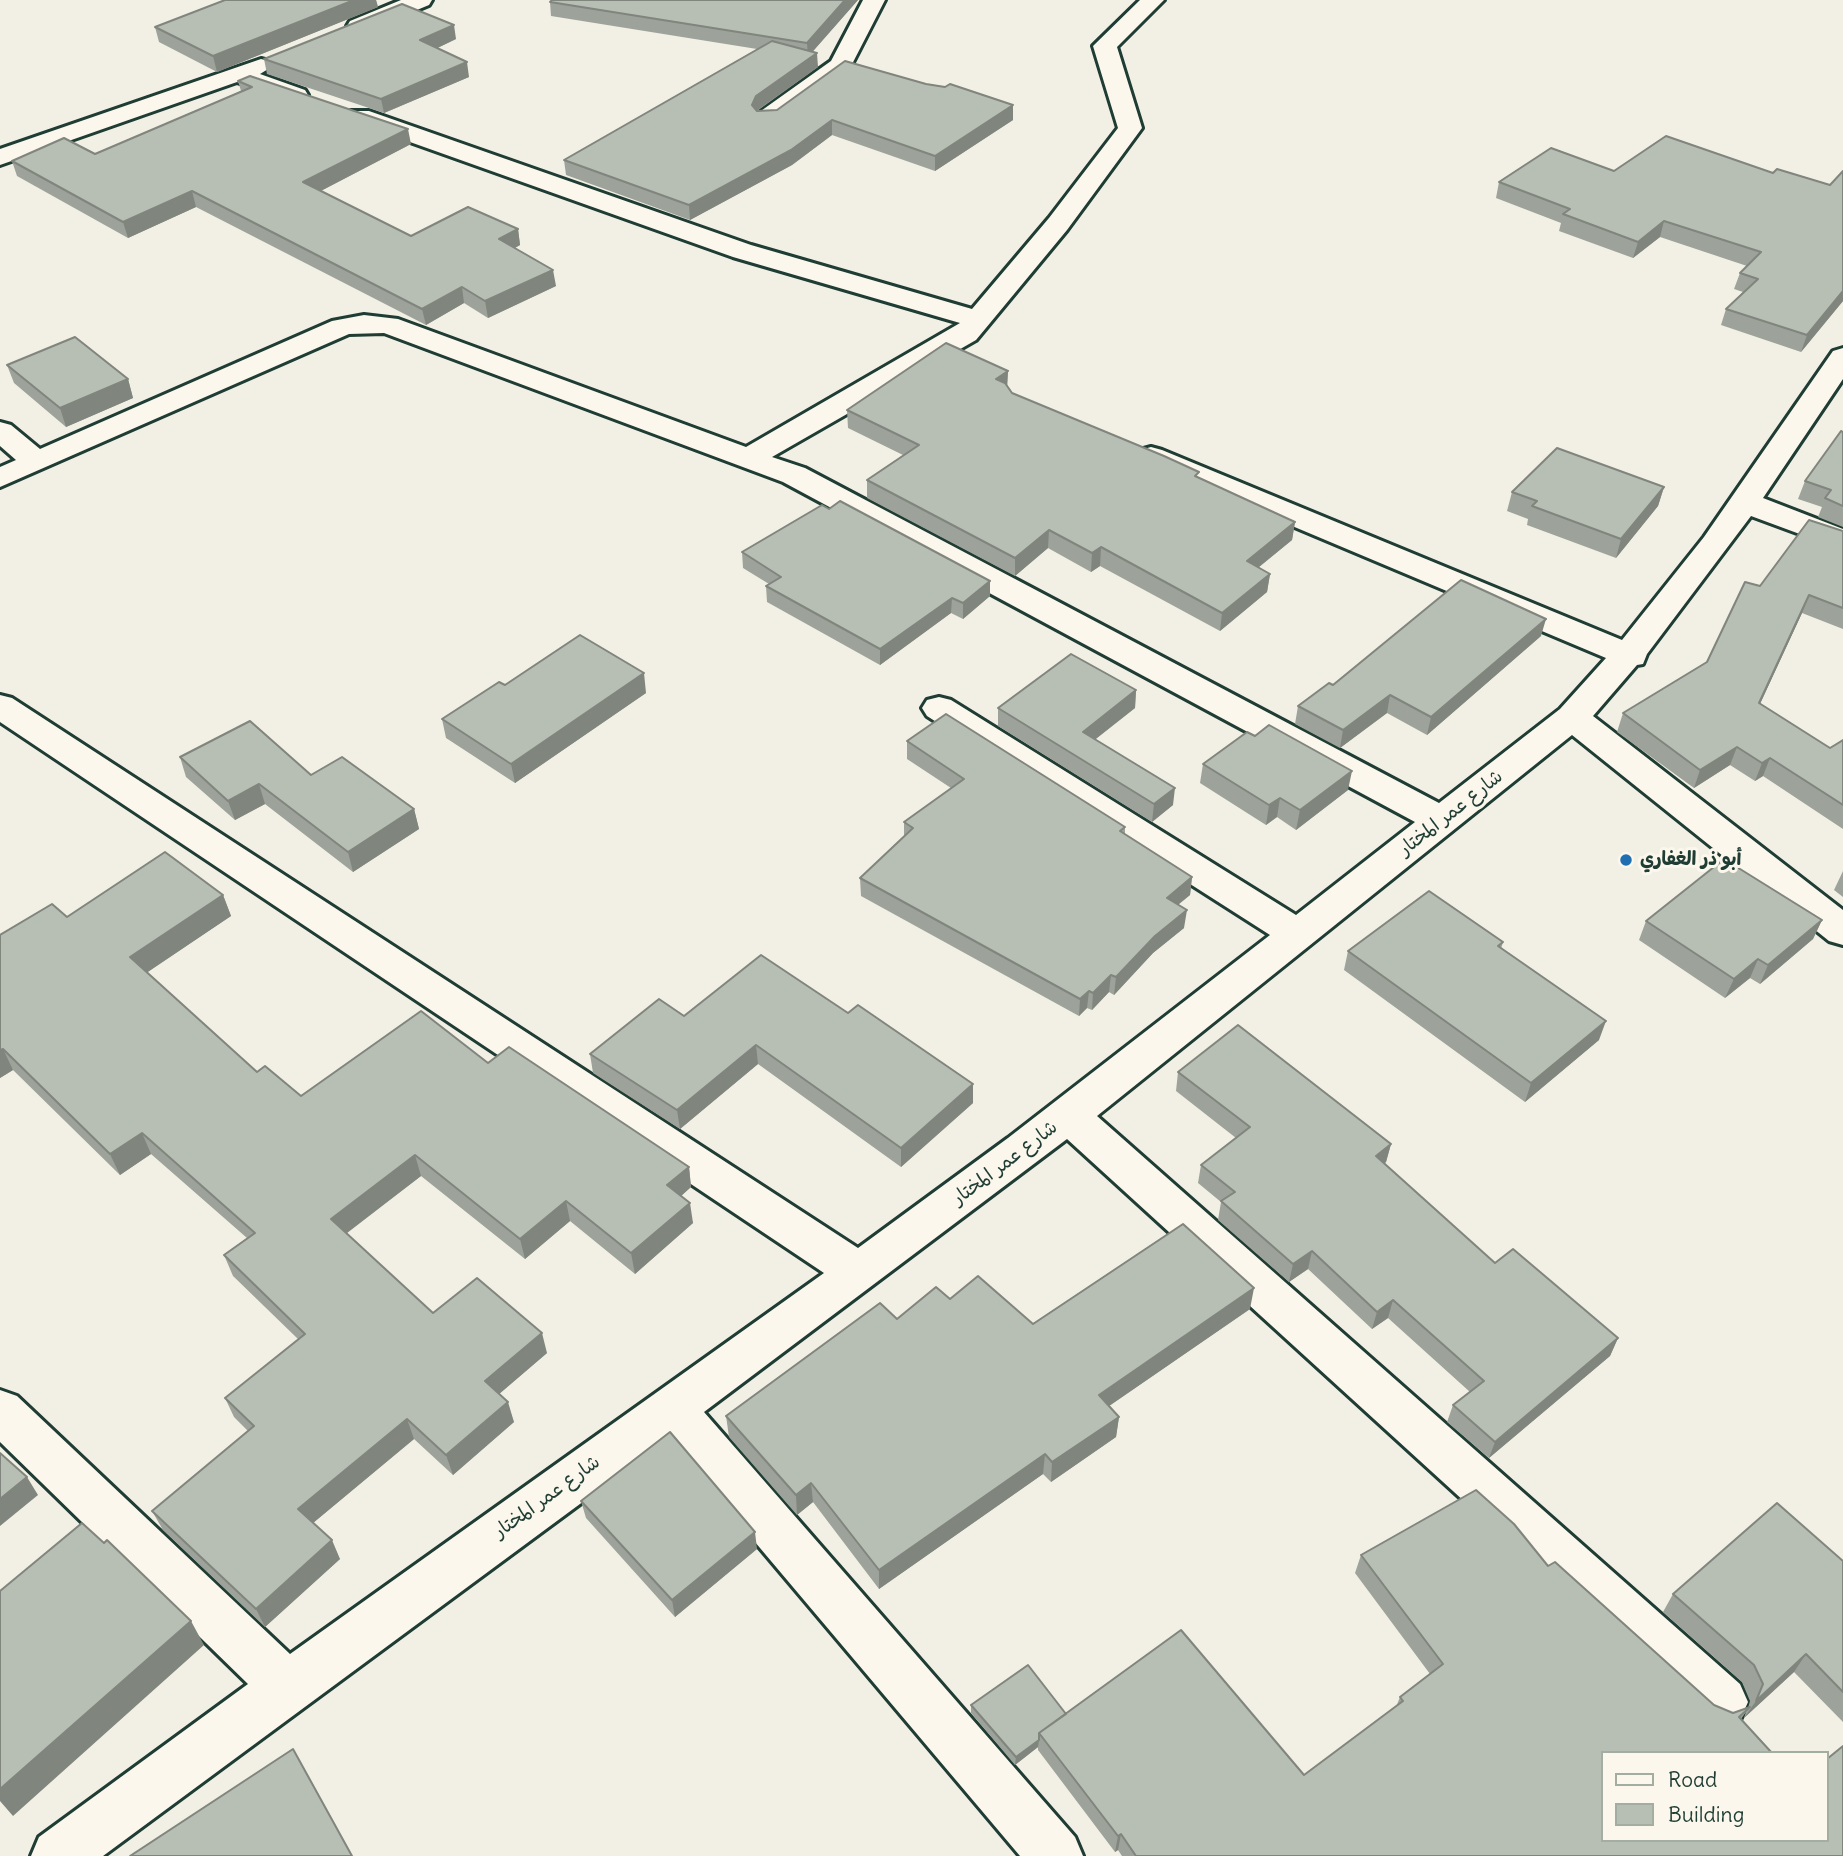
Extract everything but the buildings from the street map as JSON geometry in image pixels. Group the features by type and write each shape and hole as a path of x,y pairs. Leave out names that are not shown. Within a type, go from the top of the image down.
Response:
{"street":[{"path":"334,36 421,0"},
{"path":"767,118 841,65 874,0"},
{"path":"748,458 966,334 1058,224 1130,128 1105,46 1153,0"},
{"path":"0,157 284,57"},
{"path":"841,65 866,72"},
{"path":"238,75 554,182 742,251 978,318"},
{"path":"0,478 342,327 364,323 388,325 794,475 1441,820"},
{"name":"شارع عمر المختار","path":"58,1856 286,1685 671,1408 1069,1116 1572,717 1631,656 1747,503 1843,357"},
{"path":"0,431 37,462"},
{"path":"1123,444 1631,656"},
{"path":"1747,503 1843,540"},
{"path":"0,706 858,1272"},
{"path":"939,708 1298,933"},
{"path":"1572,717 1843,931"},
{"path":"1069,1116 1722,1702"},
{"path":"671,1408 1056,1856"},
{"path":"0,1411 286,1685"}],"place":[{"name":"أبو ذر الغفاري","path":"1626,860"}]}
